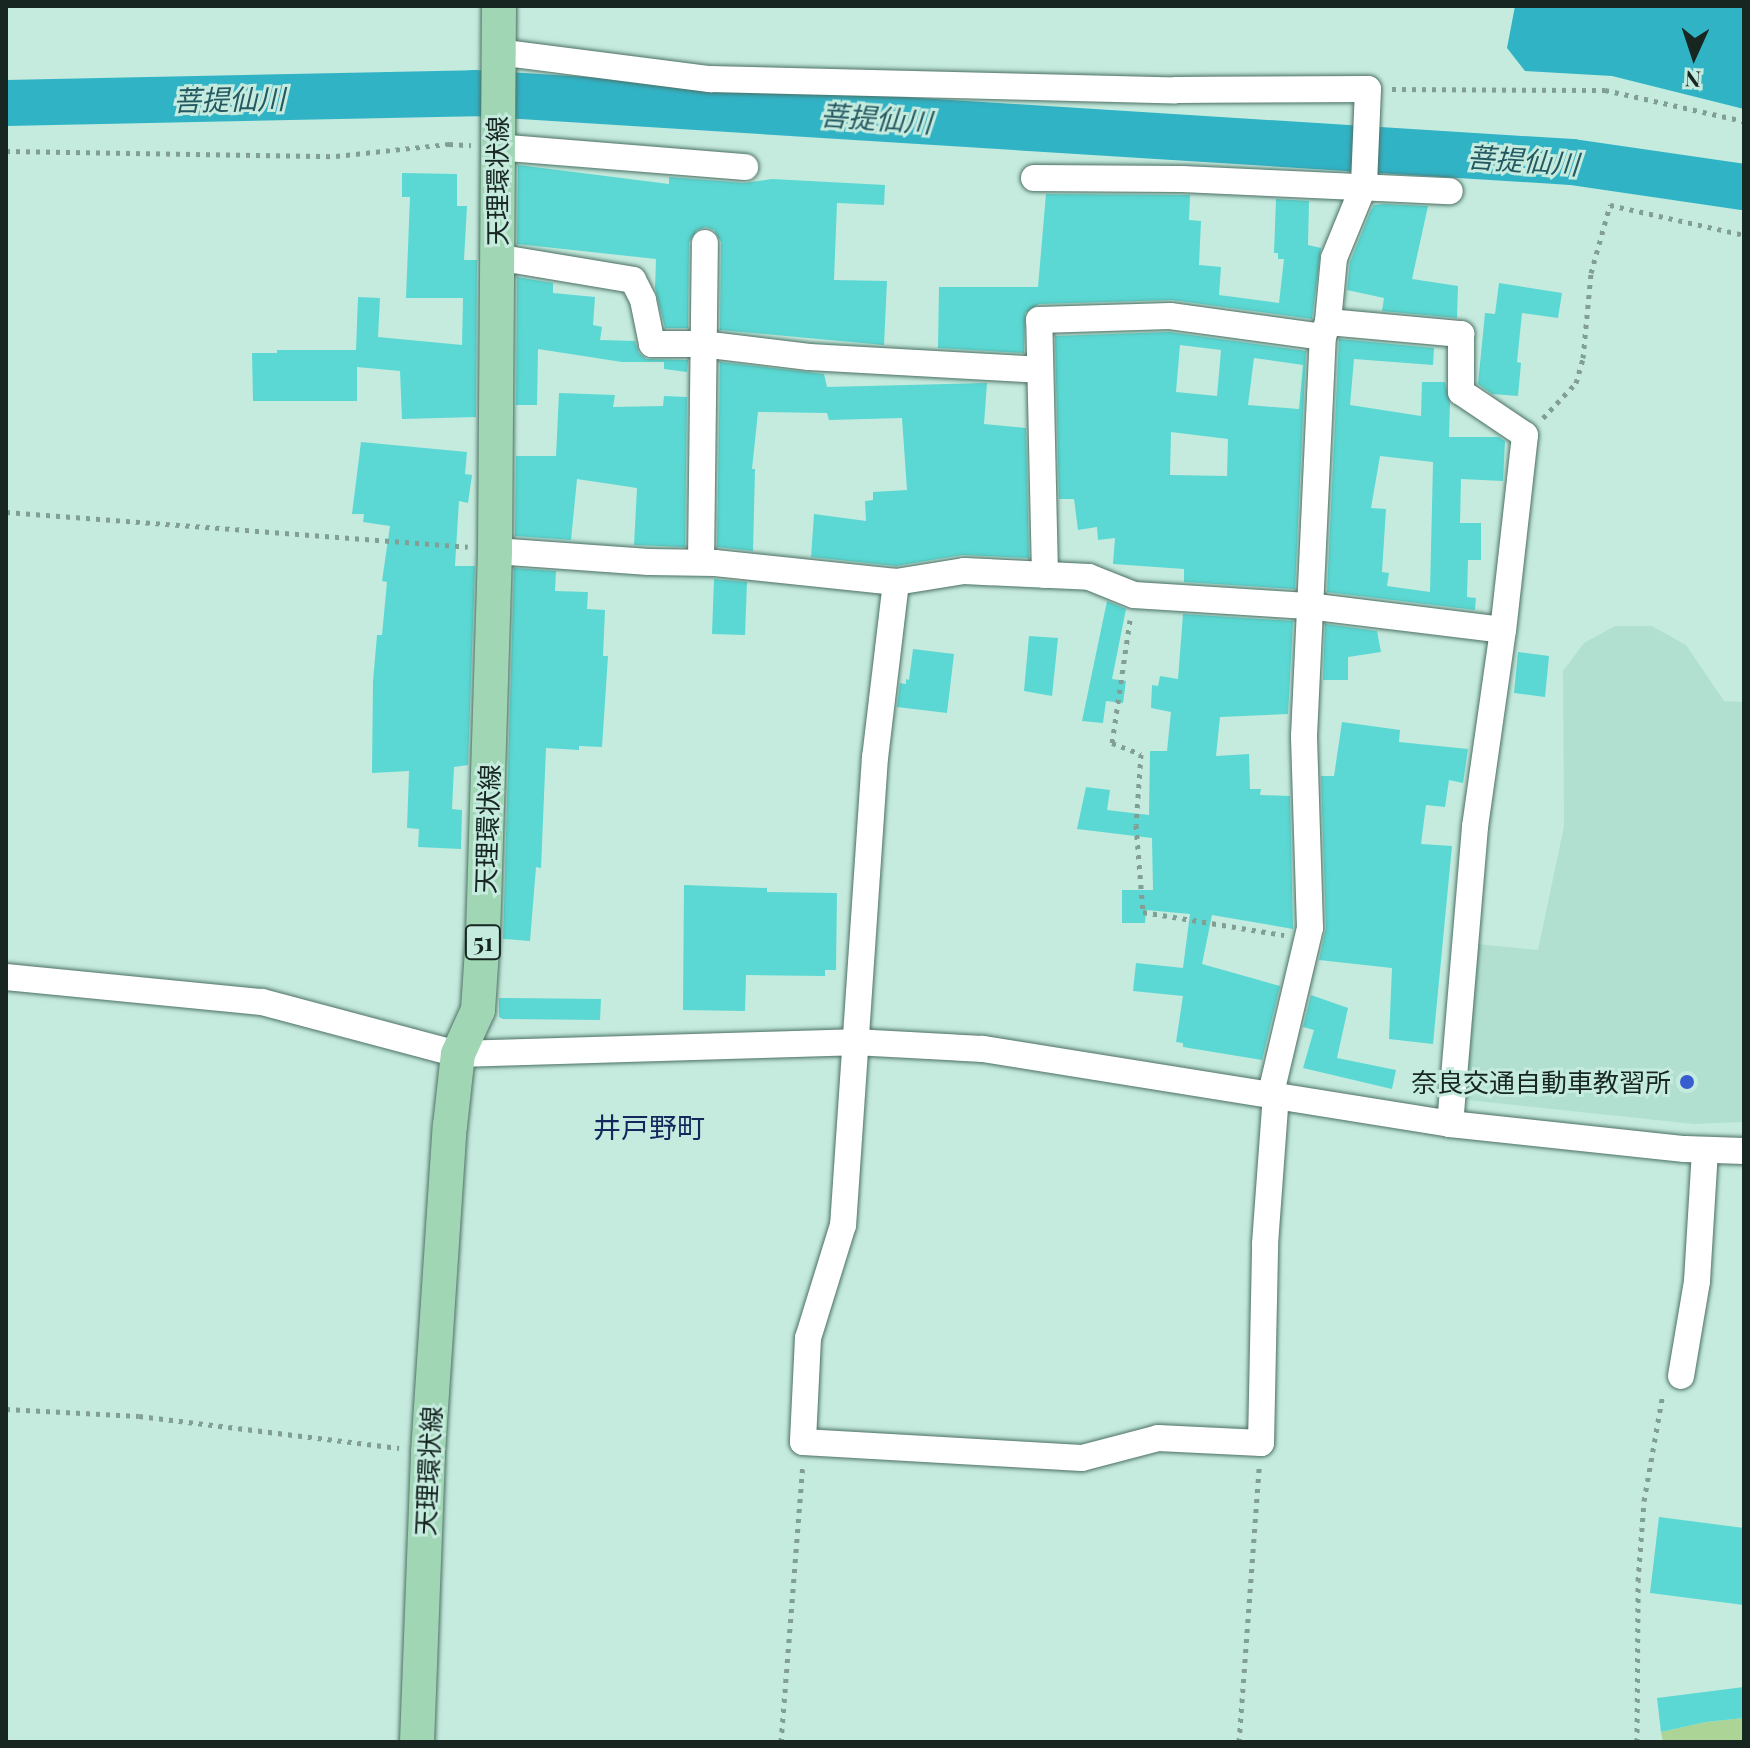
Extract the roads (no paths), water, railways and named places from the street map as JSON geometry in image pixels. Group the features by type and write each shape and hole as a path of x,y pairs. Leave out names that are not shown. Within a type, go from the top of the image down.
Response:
{"main road":[{"name":"天理環状線","path":"417,1742 428,1453 450,1126 458,1054 478,1010 495,551 499,6"}],"street":[{"path":"498,57 710,79 1368,93 1365,182 1334,258 1325,330 1308,606 1304,736 1307,939 1274,1093 1265,1244 1261,1443 1158,1438 1082,1458 803,1442 808,1338 843,1225 875,757 896,582"},
{"path":"496,142 745,167"},
{"path":"1034,178 1365,182 1450,191"},
{"path":"701,562 705,243"},
{"path":"496,257 633,280 643,300 652,344 702,344 809,357 1039,370"},
{"path":"1045,575 1039,320 1170,316 1325,330 1461,334 1461,392 1525,435 1503,630 1475,827 1450,1124"},
{"path":"495,551 701,562 896,582 964,571 1089,577 1134,595 1308,606 1503,630"},
{"path":"6,977 262,1002 458,1054 854,1042 983,1049 1274,1093 1450,1124 1705,1150 1744,1151"},
{"path":"1673,1381 1697,1281 1705,1150"}],"water":[{"path":"1515,6 1744,6 1744,109 1612,76 1525,71 1507,48"}],"waterway":[{"name":"菩提仙川","path":"6,103 474,93 1572,162 1744,187"}],"place":[{"name":"奈良交通自動車教習所","path":"1687,1082"}],"district":[{"name":"井戸野町","path":"649,1127"}]}
